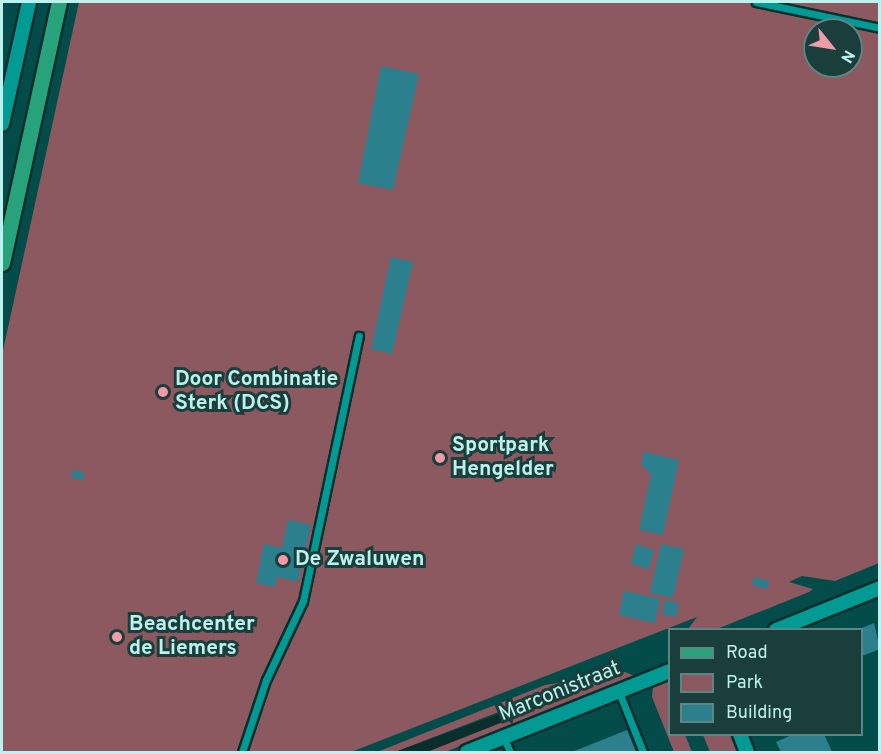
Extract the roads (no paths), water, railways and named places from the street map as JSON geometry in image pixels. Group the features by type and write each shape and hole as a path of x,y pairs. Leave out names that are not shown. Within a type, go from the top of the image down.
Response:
{"main road":[{"path":"2,221 50,2"},
{"path":"2,263 59,2"}],"street":[{"path":"2,124 29,2"},
{"path":"781,628 879,588"},
{"name":"Marconistraat","path":"467,753 668,671"},
{"path":"740,736 747,753"}],"lane":[{"path":"756,2 879,28"},
{"path":"242,753 266,680 303,601 359,336"},
{"path":"619,693 643,753"},
{"path":"504,738 510,753"}],"water":[{"path":"580,684 581,689 571,695 427,752 395,752"}],"place":[{"name":"Door Combinatie Sterk (DCS)","path":"163,392"},
{"name":"Sportpark Hengelder","path":"440,458"},
{"name":"De Zwaluwen","path":"283,560"},
{"name":"Beachcenter de Liemers","path":"117,637"}]}
